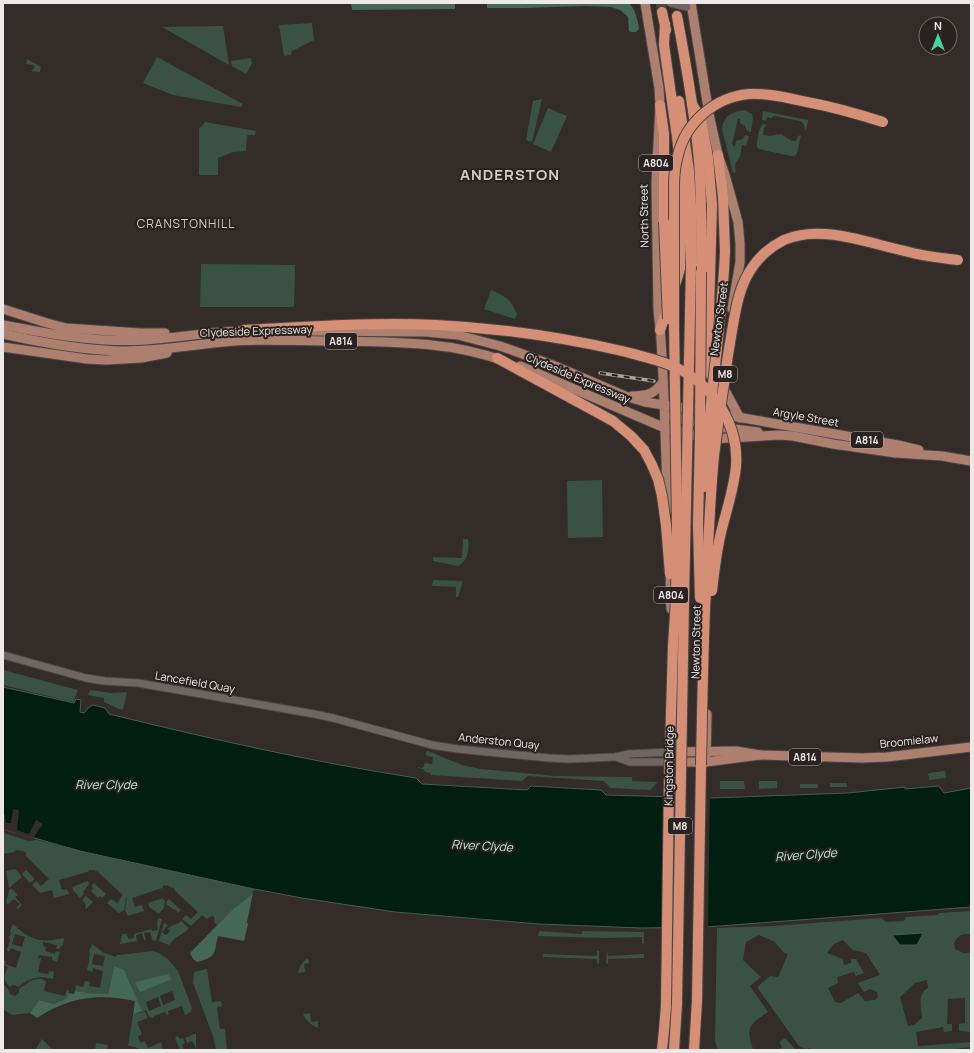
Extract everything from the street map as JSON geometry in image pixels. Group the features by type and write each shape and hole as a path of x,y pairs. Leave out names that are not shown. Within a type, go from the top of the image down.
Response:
{"highway":[{"name":"M8","path":"662,12 680,106 689,171 691,206 684,601"},
{"name":"M8","path":"677,16 692,104 699,161 701,210 698,524 704,763 697,1002 694,1050"},
{"path":"660,330 680,269 682,218 680,163 664,45 665,24"},
{"name":"M8","path":"675,372 674,186 678,156 687,132 704,112 716,104 733,97 748,94 776,95 842,109 883,122"},
{"name":"M8","path":"692,104 701,119 708,158 712,205 709,310 713,413"},
{"path":"660,105 664,134 664,222 668,313 675,372 677,525 676,599 673,646 669,782 666,1006 662,1050"},
{"path":"700,605 706,456 722,303 725,251 723,197 718,155"},
{"name":"M8","path":"674,186 684,601"},
{"name":"M8","path":"702,704 709,520 714,455 736,310 742,287 749,272 763,255 777,244 791,238 808,234 846,237 876,243 906,252 958,260"},
{"path":"244,330 336,325 421,324 482,328 541,335 597,345 647,358 677,368 692,376 706,389 720,405 727,418 736,451 736,467 715,564 712,595 704,763"},
{"path":"497,358 613,421 625,429 644,450 658,480 663,500 671,586 673,646"},
{"name":"Kingston Bridge","path":"674,1050 677,1004 684,601"}],"main road":[{"name":"North Street","path":"645,3 659,88 660,105 656,191 658,322 660,330 664,411"},
{"name":"Newton Street","path":"690,6 709,114 718,155 736,213 740,243 740,262 730,319 723,387 713,413 711,439 706,751 704,763"},
{"path":"3,309 66,328 140,333 221,332"},
{"name":"Clydeside Expressway","path":"3,325 85,339 123,340 146,340 244,330 414,332 458,335 505,348 555,366 664,411"},
{"name":"Clydeside Expressway","path":"3,334 63,345 111,350 146,350 235,341 270,340 421,343 453,348 497,358 553,380 665,428"},
{"path":"3,347 87,359 114,360 141,358 235,341"},
{"path":"625,396 648,395 658,389 663,382"},
{"path":"723,387 740,418"},
{"name":"Argyle Street","path":"664,411 713,413 898,445 942,456 971,461"},
{"path":"664,411 712,426 779,435"},
{"name":"A804","path":"664,411 673,655 671,762"},
{"name":"Argyle Street","path":"665,428 711,439 779,435 793,436 833,444 896,453 942,456"},
{"name":"Broomielaw","path":"850,758 888,757 971,747"},
{"name":"Anderston Quay","path":"671,752 736,751 760,755 850,758"},
{"name":"Anderston Quay","path":"671,762 704,763 760,755"}],"street":[{"path":"670,3 690,6"},
{"name":"Lancefield Quay","path":"3,655 86,678 138,683 308,713 333,718 383,732"},
{"name":"Anderston Quay","path":"383,732 432,745 458,749 560,759 616,757 629,754 671,752"},
{"name":"Anderston Quay","path":"616,757 630,762 671,762"}],"shaded area":[{"path":"351,3 455,3 455,9 352,10"},
{"path":"487,3 629,3 636,15 639,29 636,32 629,31 628,17 620,10 611,7 585,6 487,8"},
{"path":"312,23 314,40 292,51 291,55 284,56 279,25"},
{"path":"223,26 229,65 162,27"},
{"path":"157,57 243,104 241,107 173,95 143,83"},
{"path":"251,58 252,63 246,74 232,66 231,61"},
{"path":"27,59 41,67 40,72 31,71 35,67 33,65 26,64"},
{"path":"542,99 532,142 526,140 533,101"},
{"path":"548,108 567,116 551,152 533,144"},
{"path":"745,110 752,114 753,118 751,132 747,131 745,126 740,123 740,119 738,119 732,144 735,147 736,141 743,139 745,135 749,136 746,146 742,145 740,156 735,168 736,172 733,173 722,129 725,120 729,115"},
{"path":"763,111 808,120 806,131 803,123 800,121 774,116 771,118 767,117 766,121 762,120"},
{"path":"205,122 256,131 255,135 247,135 246,151 233,152 218,158 218,175 199,175 199,128"},
{"path":"763,124 767,125 764,128 763,135 770,136 781,134 792,141 795,141 798,136 801,135 797,154 791,156 759,149 757,147 758,138"},
{"path":"201,264 295,265 294,307 200,307"},
{"path":"491,290 504,296 510,301 517,314 515,319 484,309"},
{"path":"602,480 603,537 568,538 567,481"},
{"path":"463,539 468,539 468,554 462,564 458,566 433,561 433,557 462,558"},
{"path":"433,580 463,581 458,597 456,597 456,587 432,586"},
{"path":"3,670 78,690 73,702 3,685"},
{"path":"90,690 111,693 127,692 123,710 104,702 104,698 88,695"},
{"path":"428,751 462,765 481,769 555,776 632,777 632,781 658,782 650,790 610,788 604,781 528,776 522,781 431,775 431,773 418,768 423,768 425,763 432,764 433,757 427,756 426,752"},
{"path":"945,771 946,778 929,780 928,773"},
{"path":"720,781 744,781 745,789 720,789"},
{"path":"759,781 777,781 777,788 759,789"},
{"path":"830,783 847,783 847,787 830,787"},
{"path":"800,784 818,784 818,788 800,788"},
{"path":"3,831 6,834 29,841 37,840 254,889 253,893 232,910 217,925 214,922 215,919 213,916 207,919 202,915 191,926 182,919 186,915 191,919 198,912 175,891 174,888 168,885 164,885 162,888 132,898 135,907 142,905 144,911 128,916 125,910 127,898 124,910 119,913 107,903 111,899 117,903 123,895 95,870 90,870 59,880 62,890 67,889 69,894 54,898 52,890 40,893 32,885 36,881 41,886 49,879 26,856 26,852 16,850 14,852 3,854"},
{"path":"15,869 22,877 9,888 6,871"},
{"path":"26,870 35,879 30,883 22,874"},
{"path":"88,881 89,884 83,892 84,894 80,898 72,887"},
{"path":"94,883 106,894 102,898 100,896 98,898 91,891 94,888 92,885"},
{"path":"12,889 18,895 15,897 22,905 17,909 16,908 20,904 14,899 8,904 6,903 9,890"},
{"path":"253,893 244,941 218,936 214,954 197,962 193,959 190,953 232,910"},
{"path":"86,896 93,902 86,909 85,903 82,900"},
{"path":"163,898 165,901 164,908 159,914 150,908 148,903"},
{"path":"169,899 181,910 178,913 166,904"},
{"path":"971,911 971,934 961,935 954,943 955,949 963,953 971,953 971,1032 959,1031 959,1024 965,1023 965,998 948,999 947,1024 952,1024 952,1031 944,1032 943,1027 916,1032 918,1046 971,1042 971,1047 946,1050 811,1050 810,1048 806,1049 799,1046 757,987 770,976 778,977 788,954 783,952 775,942 759,935 746,942 743,960 761,977 750,986 768,1012 753,1023 749,1031 753,1049 757,1050 718,1050 715,1041 717,928 773,926 881,918 886,922 904,921 906,917 938,915 939,913","holes":["843,940 853,950 866,953 880,975 858,983 864,992 870,989 877,992 878,997 875,1000 865,1001 858,993 841,1003 835,1002 828,988 838,983 837,977 854,972 856,976 864,973 856,959 851,959 851,963 844,965 843,959 827,953 834,944","927,980 928,988 921,997 922,1018 914,1025 908,1026 900,997 915,983"]},
{"path":"158,918 162,919 156,941 152,940 150,932 144,933 146,940 144,940 142,933 136,935 137,941 120,944 122,934 126,934 129,939 134,938 134,934 151,929 152,931 158,930"},
{"path":"181,921 189,928 185,932 174,939 169,945 159,941 164,923 168,925 162,932 166,935 170,931 167,929"},
{"path":"13,924 30,937 36,939 64,939 63,945 60,949 56,949 57,945 43,942 43,946 46,947 45,951 55,954 56,951 60,952 57,962 52,960 52,957 39,955 38,957 41,958 38,972 48,974 49,971 54,972 53,979 38,977 26,981 18,987 14,985 10,987 5,979 8,967 3,965 4,961 6,960 5,964 16,968 21,952 11,948 9,952 7,950 10,940 10,931","holes":["15,934 25,937 22,947 12,944"]},
{"path":"539,931 582,934 582,931 644,932 644,944 642,943 642,937 605,938 538,936"},
{"path":"92,944 104,953 116,957 117,955 152,951 159,953 168,959 178,971 192,1008 191,1012 185,1015 182,1006 168,1011 169,1014 167,1015 165,1012 154,1016 154,1018 149,1017 146,1010 143,1013 145,1012 148,1018 137,1022 142,1034 138,1036 140,1043 145,1041 148,1048 161,1042 163,1050 141,1050 128,1046 133,1015 142,1012 114,966 108,994 75,991 76,985 83,987 85,981 90,982 89,986 100,988 103,971 93,968 92,972 87,970 89,952","holes":["94,954 105,956 103,966 92,964","172,991 175,1000 163,1005 160,996","158,997 161,1006 149,1011 146,1002"]},
{"path":"607,950 608,956 644,954 644,958 608,959 608,964 606,963"},
{"path":"597,951 599,951 599,963 597,964 597,959 543,957 542,962 543,954 597,956"},
{"path":"308,958 309,963 304,964 305,972 298,973 299,968"},
{"path":"114,966 124,970 142,1011 133,1015 135,1001 109,997 96,997 72,1001 60,1005 37,1018 30,1013 39,1000 54,1004 67,998 68,993 74,994 75,991 108,994"},
{"path":"207,969 212,1002 221,1001 222,1006 217,1007 220,1029 225,1029 227,1050 216,1050 213,1036 193,983 194,972"},
{"path":"168,974 172,979 140,992 135,982"},
{"path":"43,979 46,981 44,991 65,996 67,990 69,991 67,998 54,1004 39,1000 30,1013 12,1015 3,1009 3,984 8,989 10,994 15,996 19,993 19,989 30,981"},
{"path":"310,1013 311,1022 318,1021 318,1028 313,1026 303,1014"},
{"path":"196,1034 197,1050 192,1041 187,1043 185,1038"},
{"path":"178,1036 180,1039 183,1038 185,1043 182,1045 184,1050 180,1050 175,1038"},
{"path":"785,1038 796,1050 778,1050 782,1047 779,1042"},
{"path":"42,1039 52,1049 51,1050 35,1050"},
{"path":"96,1043 108,1045 107,1050 95,1050"}],"water":[{"name":"River Clyde","path":"3,687 74,703 76,699 81,700 80,712 84,713 93,705 105,708 109,714 300,757 416,778 422,784 527,790 531,786 601,790 606,795 712,798 848,793 905,787 905,789 939,786 944,793 971,788 971,907 706,927 641,928 539,924 395,912 302,898 80,851 3,829"},
{"path":"923,933 917,945 900,945 892,935"}],"pier":[{"path":"665,795 710,796 708,928 662,930"},
{"path":"13,809 19,811 17,830 29,834 36,820 43,824 33,838 3,829 3,815 5,815 6,823 11,823"}],"tunnel":[{"path":"661,3 662,12"}],"railway":[{"path":"600,373 654,381"}],"district":[{"name":"ANDERSTON","path":"510,175"},
{"name":"CRANSTONHILL","path":"186,224"}]}
